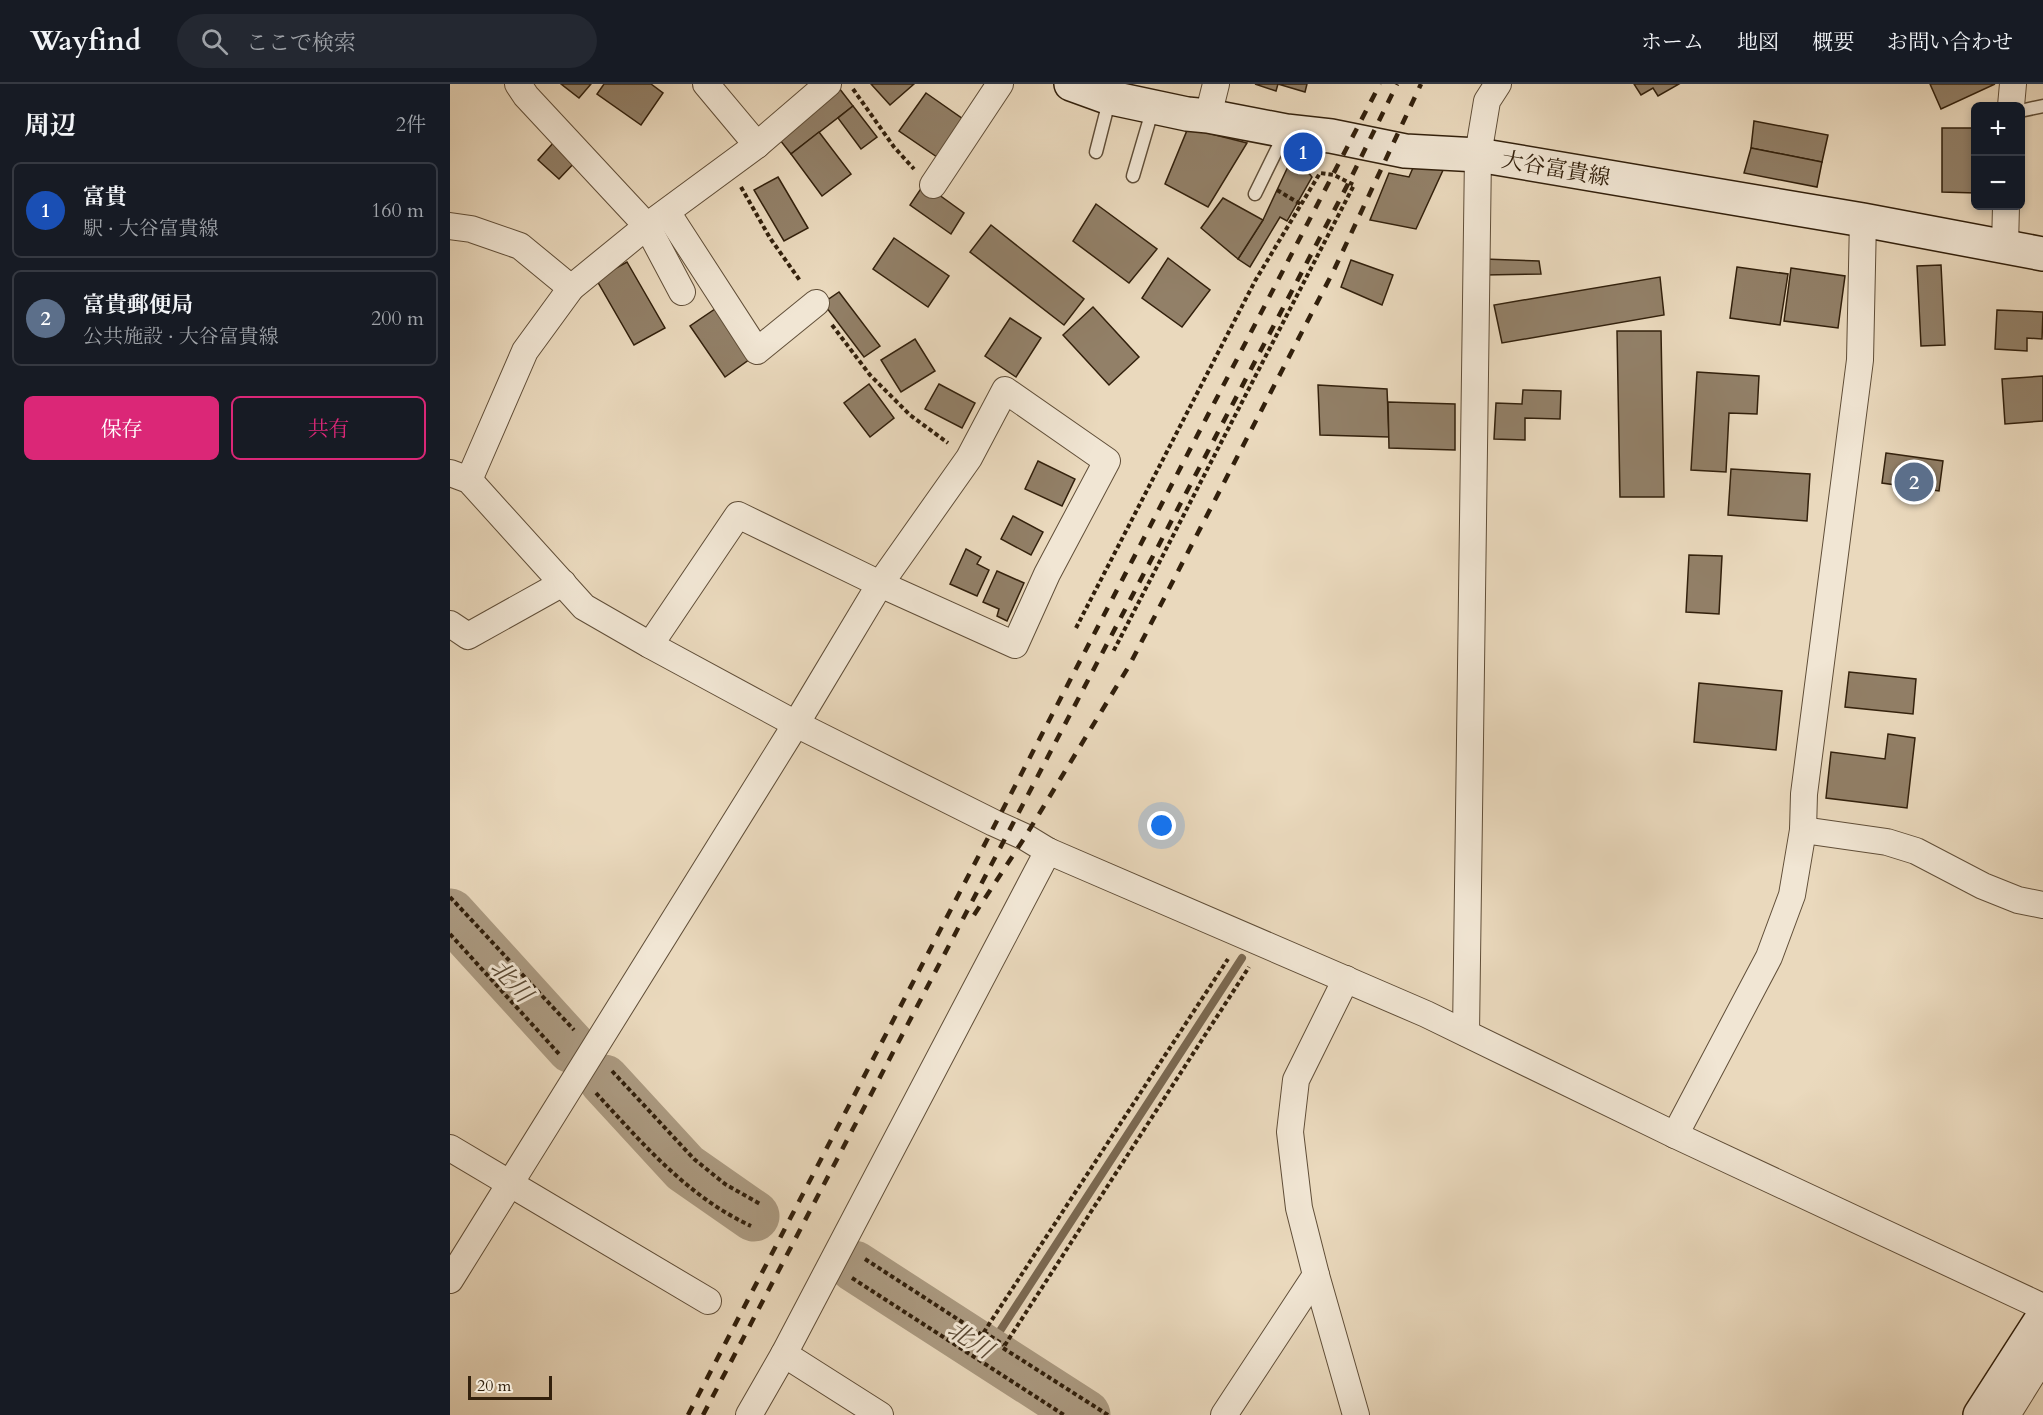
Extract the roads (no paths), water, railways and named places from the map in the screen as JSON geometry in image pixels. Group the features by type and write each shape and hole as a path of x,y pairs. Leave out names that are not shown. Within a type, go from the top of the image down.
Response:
{"main road":[{"name":"大谷富貴線","path":"1071,84 1107,97 1187,114 1330,136 1406,151 1478,155 1863,219 2043,254"},
{"path":"1980,1415 2043,1317"}],"street":[{"path":"518,84 526,96 657,219 757,351 816,303"},
{"path":"706,84 757,145"},
{"path":"828,84 757,145 657,219 571,288 525,351 460,476 584,607 796,724 1048,850 1466,1033 1675,1136 2043,1307"},
{"path":"933,185 1000,84"},
{"path":"1208,116 1216,84"},
{"path":"1466,1033 1478,155 1487,101 1498,84"},
{"path":"2011,102 2013,84"},
{"path":"2005,246 2006,210"},
{"path":"657,219 682,292"},
{"path":"1675,1136 1768,957 1792,895 1803,830 1804,794 1860,360 1863,219"},
{"path":"450,226 471,229 520,246 571,288"},
{"path":"450,1281 796,724 880,584 969,458 1005,390 1107,461 1047,574 1015,645 880,584 738,515 650,645"},
{"path":"450,624 468,636 563,584"},
{"path":"1803,830 1887,842 1916,851 1983,886 2018,900 2043,905"},
{"path":"749,1415 784,1354 1048,850"},
{"path":"1346,979 1296,1080 1290,1132 1299,1208 1356,1415"},
{"path":"450,1148 708,1301"},
{"path":"1224,1415 1316,1275"},
{"path":"784,1354 880,1415"},
{"path":"2007,1415 2043,1357"}],"lane":[{"path":"1096,152 1106,113 1107,97"},
{"path":"1133,176 1154,106"},
{"path":"2025,110 2043,106"},
{"path":"1255,194 1286,131"}],"waterway":[{"name":"北川","path":"450,914 572,1048"},
{"path":"987,1351 1242,958"},
{"name":"北川","path":"604,1080 685,1168 754,1216"},
{"name":"北川","path":"854,1266 1085,1415"}],"railway":[{"path":"688,1415 1380,84"},
{"path":"703,1415 1349,182 1397,84"},
{"path":"974,915 1025,837 1129,666 1334,270 1421,84"}],"place":[{"name":"富貴","path":"1303,152"},
{"name":"富貴郵便局","path":"1914,482"}]}
